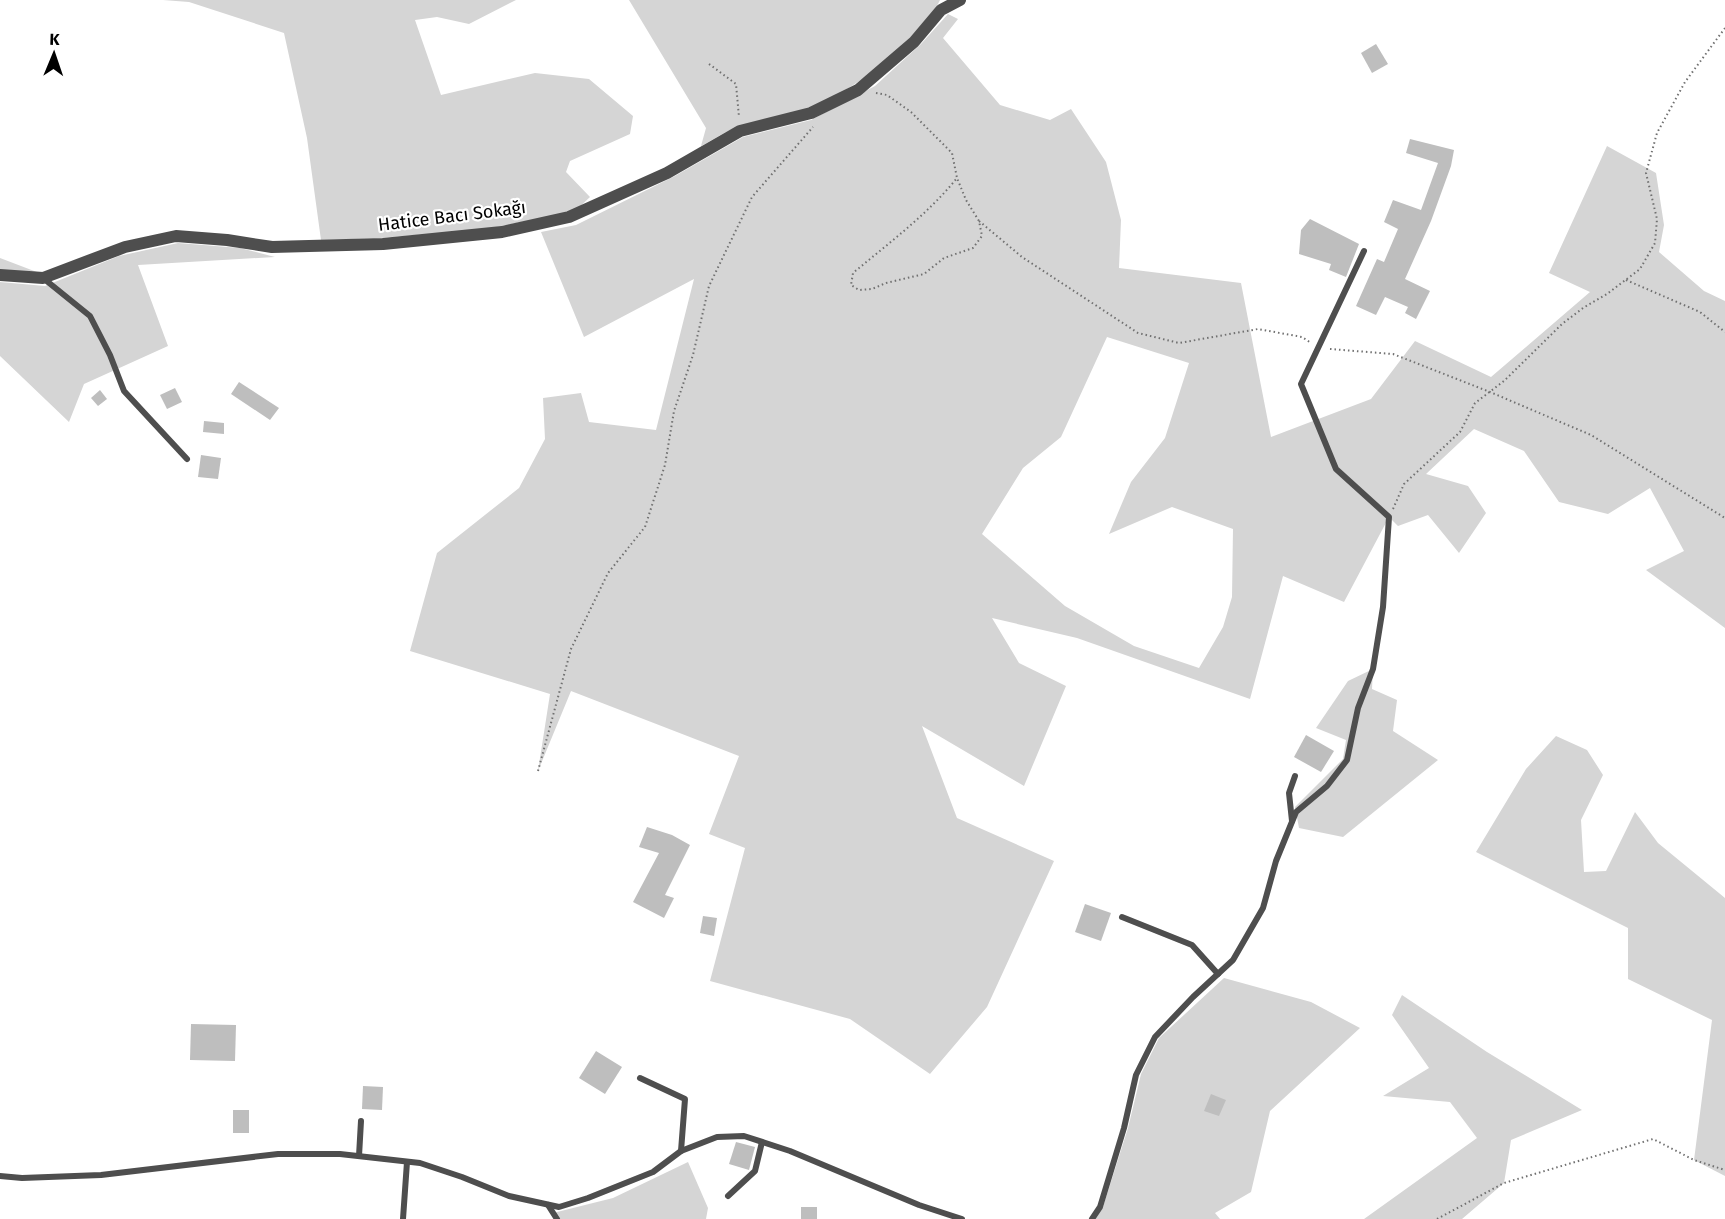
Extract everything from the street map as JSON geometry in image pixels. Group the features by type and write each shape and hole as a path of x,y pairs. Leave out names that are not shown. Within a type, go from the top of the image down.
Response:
{"street":[{"name":"Hatice Bacı Sokağı","path":"0,275 43,278 125,247 176,236 227,240 272,247 383,244 502,232 569,218 667,173 741,132 811,113 858,90 914,42 944,5 960,0"}],"lane":[{"path":"1092,1219 1100,1207 1124,1128 1136,1075 1155,1036 1233,960 1263,908 1276,861 1296,813 1327,786 1347,760 1358,708 1373,669 1383,607 1389,517 1336,469 1302,384 1364,252"},
{"path":"43,278 90,316 110,355 124,391 187,459"},
{"path":"1292,822 1289,793 1295,776"},
{"path":"1122,917 1192,945 1218,974"},
{"path":"640,1078 685,1100 681,1151"},
{"path":"359,1156 361,1121"},
{"path":"0,1176 22,1178 101,1175 278,1154 340,1154 420,1163 509,1196 559,1207 653,1172 681,1151 717,1137 744,1136 790,1151 920,1205 962,1219"},
{"path":"728,1196 755,1171 762,1142"},
{"path":"403,1219 407,1162"},
{"path":"547,1205 557,1219"}],"path":[{"path":"1389,517 1404,484 1460,432 1475,403 1528,359 1562,324 1640,269 1655,243 1657,219 1647,173 1657,133 1685,82 1725,27"},
{"path":"709,64 736,84 741,132"},
{"path":"858,90 887,95 911,112 952,153 957,178 966,200 979,221 1022,257 1138,333 1179,344 1258,329 1302,337 1319,348 1393,354 1591,435 1725,518"},
{"path":"538,771 571,650 608,573 645,527 665,465 674,411 693,355 709,286 752,197 818,122"},
{"path":"957,178 946,192 909,226 853,273 851,285 859,290 872,289 886,283 924,274 944,258 974,248 982,236 979,221"},
{"path":"1626,280 1700,312 1725,332"},
{"path":"1437,1219 1504,1183 1653,1139 1694,1160 1725,1170"}],"shaded area":[{"path":"163,0 516,0 469,24 437,17 415,20 441,95 535,73 589,79 633,116 630,134 570,161 566,172 590,197 569,217 521,222 487,229 380,238 321,240 307,138 284,33 189,2"},
{"path":"629,0 940,0 931,16 901,48 883,64 844,91 808,109 733,129 701,146 706,128"},
{"path":"948,14 958,19 943,38 1000,105 1050,120 1071,109 1106,162 1121,220 1119,268 1241,283 1271,437 1371,399 1415,341 1491,377 1590,292 1549,273 1607,146 1656,173 1664,225 1659,252 1704,291 1725,301 1725,628 1646,570 1684,551 1650,488 1608,514 1559,502 1524,451 1474,429 1426,474 1468,486 1486,513 1459,553 1428,515 1398,526 1389,517 1344,602 1283,576 1250,699 1077,638 992,618 1019,663 1066,686 1024,786 922,726 957,818 1054,861 987,1007 930,1074 850,1019 710,981 745,848 709,834 739,756 571,691 538,771 550,694 410,651 437,553 519,488 545,439 543,398 581,393 589,422 656,430 694,279 584,337 541,232 576,225 675,176 743,137 811,120 875,86 921,44","holes":["1107,337 1189,363 1165,438 1131,482 1109,534 1172,507 1233,529 1232,597 1223,627 1199,668 1134,646 1065,606 982,534 1023,468 1061,437"]},
{"path":"178,243 240,248 275,257 138,265 168,346 84,384 69,422 0,356 0,282 45,286 119,256"},
{"path":"0,258 42,274 0,271"},
{"path":"1373,669 1372,689 1397,700 1393,731 1438,760 1343,837 1299,828 1295,807 1343,759 1346,740 1316,728 1348,681"},
{"path":"1556,736 1587,750 1603,775 1581,820 1584,872 1606,871 1635,812 1658,843 1725,898 1725,1176 1694,1160 1712,1020 1628,979 1628,928 1476,852 1526,769"},
{"path":"1224,978 1311,1002 1360,1028 1270,1111 1251,1192 1215,1213 1220,1219 1095,1219 1103,1207 1128,1128 1141,1074 1159,1038"},
{"path":"1402,995 1487,1052 1582,1110 1511,1140 1504,1183 1462,1219 1364,1219 1477,1138 1450,1102 1383,1096 1429,1068 1392,1015"},
{"path":"688,1162 708,1208 706,1219 554,1219 553,1213 613,1198"}],"building":[{"path":"1376,44 1388,64 1372,73 1361,53"},
{"path":"1410,139 1454,150 1451,166 1431,221 1405,279 1430,291 1416,319 1405,313 1408,307 1385,297 1376,315 1356,306 1377,259 1384,262 1398,229 1384,222 1393,200 1421,210 1438,163 1406,153"},
{"path":"1310,219 1359,244 1346,277 1329,270 1331,264 1299,254 1301,230"},
{"path":"239,382 279,408 270,420 231,394"},
{"path":"175,388 182,402 167,409 160,395"},
{"path":"100,390 107,399 98,406 91,398"},
{"path":"204,421 224,423 224,434 203,432"},
{"path":"201,455 221,458 218,479 198,477"},
{"path":"1306,735 1334,751 1321,772 1294,757"},
{"path":"647,827 672,835 690,845 665,895 674,898 664,918 633,902 659,853 639,847"},
{"path":"1085,904 1111,913 1101,941 1075,932"},
{"path":"703,916 717,918 714,936 700,933"},
{"path":"191,1024 236,1025 235,1061 190,1060"},
{"path":"596,1051 622,1067 605,1094 579,1078"},
{"path":"363,1086 383,1087 382,1110 362,1109"},
{"path":"1211,1094 1226,1100 1219,1116 1204,1111"},
{"path":"233,1110 249,1110 249,1133 233,1133"},
{"path":"736,1142 755,1147 749,1170 729,1164"},
{"path":"801,1207 817,1207 817,1219 801,1219"}]}
